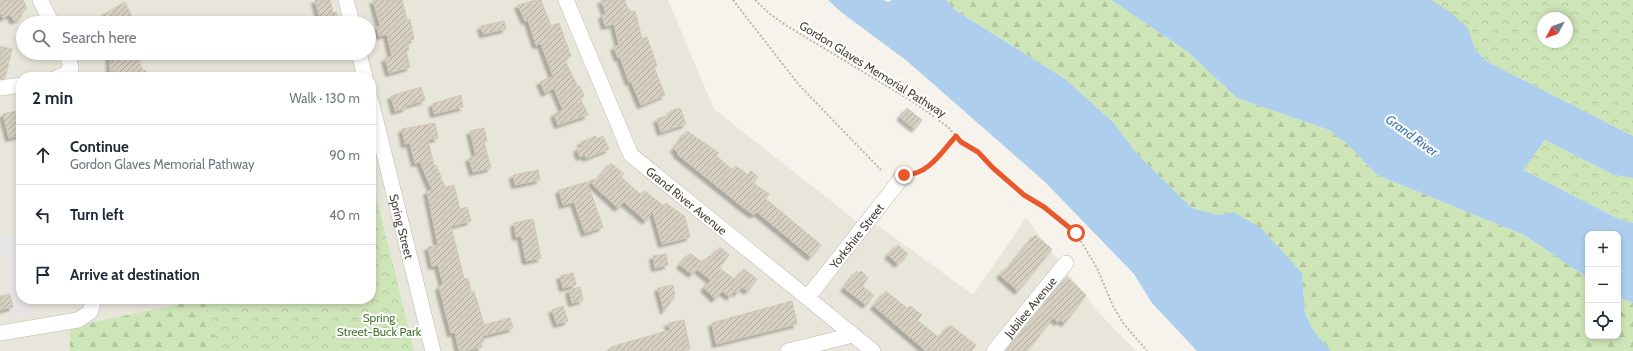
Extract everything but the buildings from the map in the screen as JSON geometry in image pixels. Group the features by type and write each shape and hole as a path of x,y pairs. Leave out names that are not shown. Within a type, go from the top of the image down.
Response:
{"street":[{"path":"40,0 48,16"},
{"path":"346,0 350,16"},
{"name":"Grand River Avenue","path":"566,0 631,155 873,351"},
{"path":"67,72 72,68 69,60"},
{"path":"361,60 364,72"},
{"path":"0,88 16,86"},
{"name":"Spring Street","path":"376,121 433,351"},
{"name":"Yorkshire Street","path":"808,297 904,175"},
{"name":"Jubilee Avenue","path":"994,351 1066,263"},
{"path":"0,333 78,320 90,312 92,304"},
{"path":"788,351 853,335"}],"path":[{"path":"733,0 799,85 881,170"},
{"name":"Gordon Glaves Memorial Pathway","path":"755,0 770,14 787,26 915,103 948,127 961,142 978,152 993,168 1024,195 1044,207 1076,233 1097,268 1113,306 1123,323 1147,351"},
{"path":"904,175 914,175 926,170 956,136"}],"shaded area":[{"path":"0,0 668,0 714,109 855,220 879,226 973,295 1026,218 1098,312 1136,351 0,351"},
{"path":"16,232 16,304 37,304 32,306 34,315 14,319 0,250 0,235"}],"green space":[{"path":"946,0 1111,0 1188,52 1237,98 1329,130 1347,144 1377,175 1524,235 1585,276 1585,339 1621,339 1621,298 1633,303 1633,351 1331,351 1313,330 1305,313 1302,273 1233,212 1219,215 1192,208 1139,156 1113,122 1065,79 955,10"},
{"path":"1424,0 1633,0 1633,136 1488,62 1475,49 1468,28"},
{"path":"1545,140 1614,175 1633,178 1633,223 1619,219 1523,170"},
{"name":"Spring Street-Buck Park","path":"376,195 414,351 218,351 205,304 376,304"},
{"path":"180,304 205,304 218,351 70,351 70,327"}],"water":[{"path":"828,0 883,0 888,2 892,0 946,0 955,10 1065,79 1113,122 1139,156 1192,208 1219,215 1233,212 1261,228 1302,273 1305,313 1313,330 1331,351 1197,351 1152,303 1134,274 1045,182 907,61 841,12"},
{"name":"Grand River","path":"1111,0 1431,0 1450,12 1468,28 1475,49 1488,62 1633,136 1633,178 1614,175 1545,140 1523,170 1619,219 1633,223 1633,303 1621,298 1621,231 1585,231 1585,276 1524,235 1377,175 1347,144 1329,130 1237,98 1188,52"}],"route":[{"path":"904,175 914,175 926,170 956,136 961,142 978,152 993,168 1024,195 1044,207 1076,233"}]}
